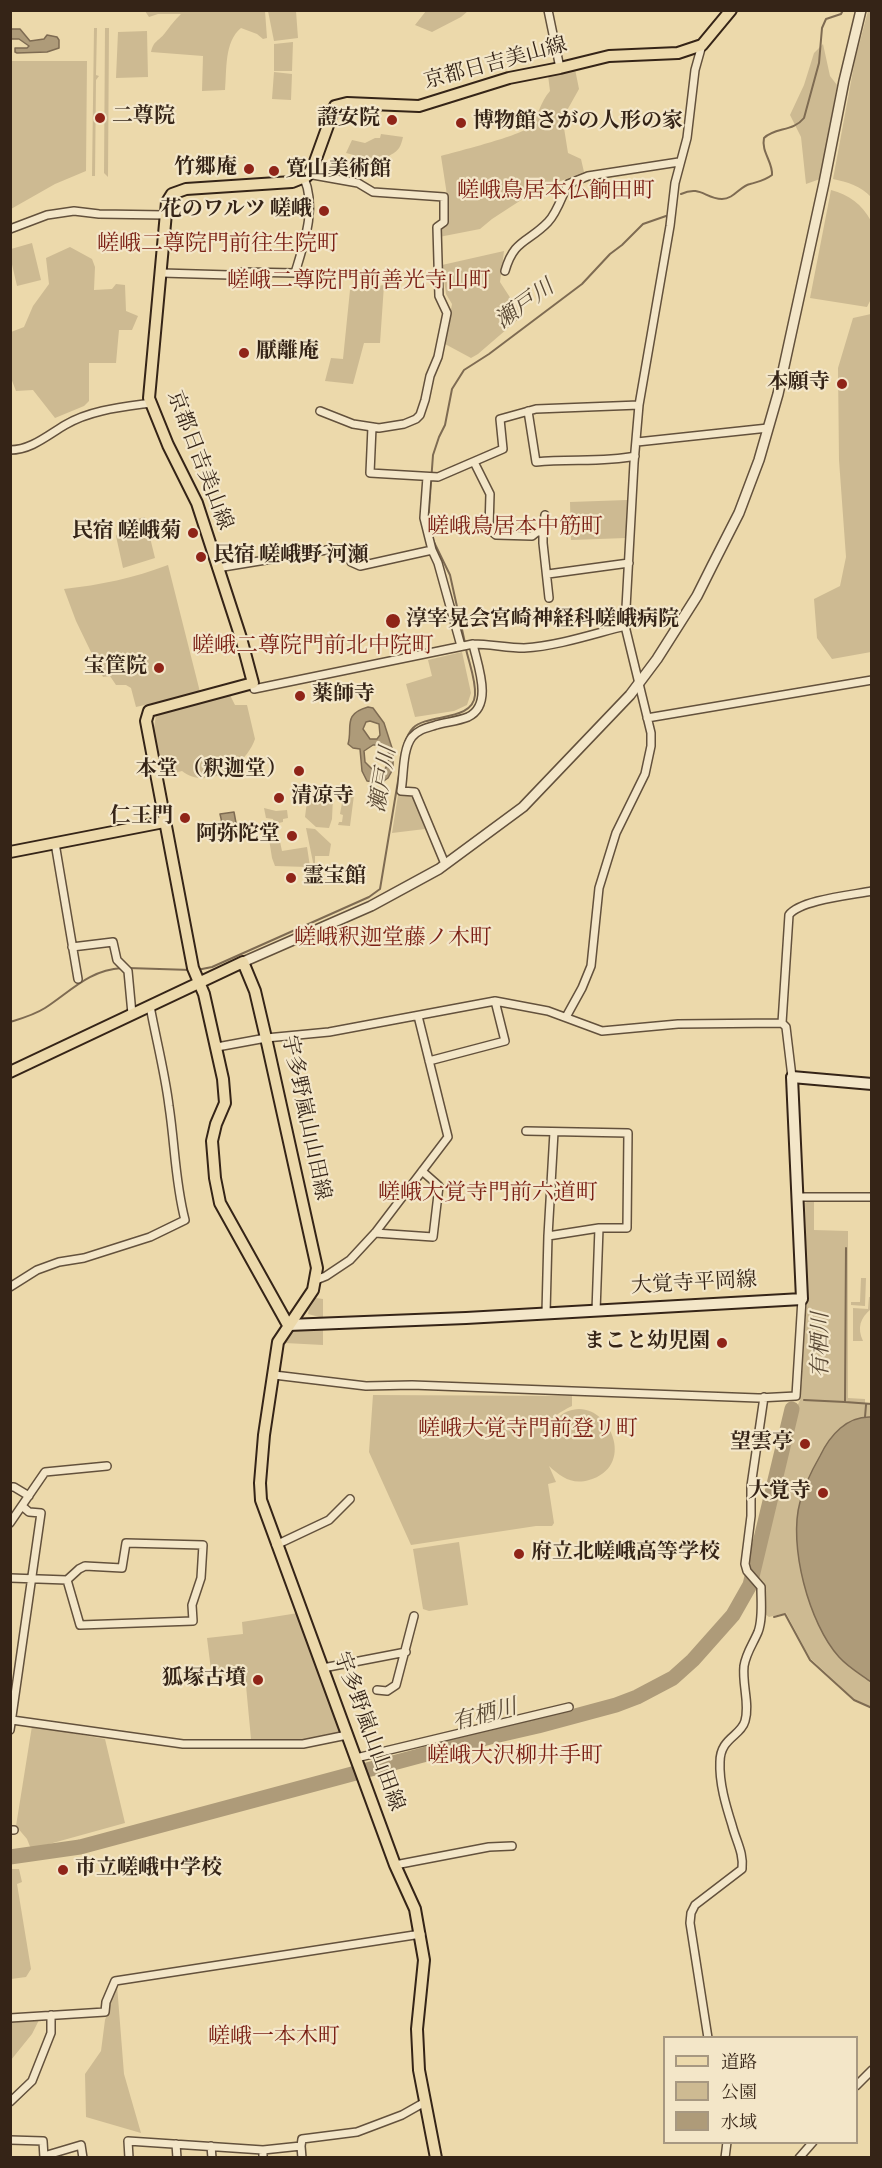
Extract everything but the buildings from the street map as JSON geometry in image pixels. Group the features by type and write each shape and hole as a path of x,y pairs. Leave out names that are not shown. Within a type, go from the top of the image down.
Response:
{"main road":[{"path":"702,45 730,10"},
{"name":"京都日吉美山線","path":"253,683 197,503 168,445 151,403 149,392 162,273 165,215 169,197 175,192 186,189 292,182 307,175 335,106 347,103 419,106 509,78 609,56 678,53 702,45"},
{"path":"253,683 149,711 146,721 164,822 196,975 217,1047 223,1079 225,1103 212,1141 220,1203 288,1325"},
{"path":"10,852 164,822"},
{"path":"10,1072 150,1006 196,975 243,962"},
{"name":"宇多野嵐山山田線","path":"243,962 255,991 316,1264 316,1280 308,1298 278,1342 264,1436 261,1500 395,1865 415,1909 424,1960 417,2029 419,2070 436,2157"},
{"path":"802,1299 792,1077 872,1084"},
{"name":"大覚寺平岡線","path":"288,1325 802,1299"}],"street":[{"path":"548,10 560,68"},
{"path":"243,962 371,906 439,869 523,807 605,722 638,684 677,628 739,513 759,460 778,394 861,10"},
{"path":"566,1017 591,966 599,888 616,833 647,766 651,746 647,718 625,626 635,456 639,405 669,236 679,162 687,138 695,70 702,45"},
{"path":"505,271 515,247 549,221 568,184 588,176 679,162"},
{"path":"162,273 230,275 244,272 295,273 308,228 307,175 358,183 373,192 444,197 444,222 437,227 436,240 439,296 447,313 438,357 430,376 422,410 416,419 404,424 380,428 353,424 320,411"},
{"path":"10,229 47,215 74,211 99,214 165,215"},
{"path":"10,450 24,448 65,425 92,414 151,403"},
{"path":"372,427 370,473 431,477 503,449 500,419 536,409 639,405"},
{"path":"528,411 536,462 617,460 635,456"},
{"path":"637,442 768,428"},
{"path":"474,462 490,494 489,529 496,535 532,536 543,531"},
{"path":"431,477 424,518 432,550 482,690 481,701 475,712 424,728 413,737 407,750 401,791 415,792 445,864"},
{"path":"545,515 543,531 549,598"},
{"path":"217,568 339,548 349,555 351,562 360,566 432,550"},
{"path":"548,574 628,564"},
{"path":"253,683 255,689 466,645 522,648 540,646 625,626"},
{"path":"647,718 872,680"},
{"path":"54,843 78,978"},
{"path":"792,1077 786,1027 782,1023 789,915 793,910 807,905 872,891"},
{"path":"72,947 113,942 117,960 128,971 132,1014"},
{"path":"429,1061 505,1041 495,1001"},
{"path":"217,1047 266,1038 329,1032 495,1001 548,1011 602,1031 678,1024 782,1023"},
{"path":"10,1287 37,1270 150,1237 186,1220 178,1192 170,1106 150,1006"},
{"path":"316,1280 350,1260 375,1233 448,1137 418,1016"},
{"path":"526,1131 628,1133 627,1228 599,1228 548,1236"},
{"path":"546,1313 554,1132"},
{"path":"375,1233 433,1237 439,1186 422,1171"},
{"path":"798,1197 872,1197"},
{"path":"596,1311 599,1228"},
{"path":"274,1375 366,1386 412,1385 764,1397 796,1396 802,1299"},
{"path":"708,2036 690,1923 695,1905 742,1869 742,1853 732,1826 722,1785 720,1764 721,1752 725,1745 745,1724 747,1701 743,1685 744,1664 759,1630 761,1619 761,1587 748,1572 745,1564 751,1516 751,1486 764,1397"},
{"path":"10,1523 45,1472 107,1466"},
{"path":"10,1487 29,1496"},
{"path":"276,1545 329,1520 350,1499"},
{"path":"10,1730 14,1672 32,1579 41,1513 29,1512 22,1506"},
{"path":"10,1578 67,1580 85,1566 122,1568 126,1543 203,1545 201,1578 192,1605 193,1621 80,1624 67,1580"},
{"path":"377,1690 387,1691 396,1685 414,1616"},
{"path":"323,1668 406,1652"},
{"path":"359,1767 569,1707"},
{"path":"12,1720 183,1744 303,1744 347,1735"},
{"path":"395,1865 489,1847 512,1846"},
{"path":"10,2018 105,2012 106,2002 115,1981 421,1934"},
{"path":"10,2102 32,2081 51,2033 51,2015"},
{"path":"858,2084 872,2070"},
{"path":"302,2157 302,2139 357,2132 402,2115 425,2102"},
{"path":"10,2140 43,2141 44,2157 81,2145 83,2157"},
{"path":"129,2157 128,2140 211,2146 263,2154 301,2146"},
{"path":"176,2144 177,2157"},
{"path":"799,2157 811,2144"},
{"path":"211,2146 212,2157"}],"green space":[{"path":"145,11 265,11 267,38 263,39 241,28 229,48 225,90 202,91 203,56 151,52 155,43 181,14 158,14 149,17"},
{"path":"268,11 296,11 298,38 274,41"},
{"path":"426,11 468,11 432,32 415,25"},
{"path":"868,11 872,11 871,197 854,185 833,179 855,60"},
{"path":"94,28 97,28 96,75 99,76 96,80 95,176 92,176"},
{"path":"105,28 109,28 108,177 104,173"},
{"path":"147,31 148,77 116,78 118,32"},
{"path":"293,42 292,71 274,71 274,44"},
{"path":"823,44 830,76 837,85 820,179 806,184 801,137 790,115 804,85 814,53"},
{"path":"11,61 87,61 86,171 55,184 11,209"},
{"path":"575,69 579,89 565,114 564,128 568,153 581,159 584,172 535,191 480,229 439,237 440,228 446,223 447,195 441,156 502,139 529,127 550,91 548,75"},
{"path":"274,72 292,74 291,100 272,99"},
{"path":"381,134 403,137 397,150 381,162 346,153 352,140 365,143 380,138"},
{"path":"831,190 854,201 871,221 872,297 867,307 810,298"},
{"path":"32,243 41,280 17,286 11,249"},
{"path":"70,247 92,259 95,267 94,290 112,289 116,284 125,285 126,311 138,316 132,330 119,330 116,363 89,363 89,401 84,406 55,418 33,390 16,391 11,378 11,332 24,327 33,306 49,284 46,258"},
{"path":"504,251 500,282 522,316 471,358 445,344 452,304 446,294 442,265"},
{"path":"384,285 380,343 364,343 353,384 325,381 331,358 343,359 350,290"},
{"path":"871,314 871,652 832,659 817,638 814,599 840,586 846,557 839,460 838,368 853,318"},
{"path":"627,500 626,538 571,540 570,502"},
{"path":"145,517 155,558 123,568 116,536 126,521"},
{"path":"168,565 200,692 136,707 131,688 126,685 116,685 110,676 103,677 76,621 64,589 117,580"},
{"path":"462,652 471,693 467,705 454,711 415,717 406,684 432,676 428,660"},
{"path":"230,695 235,705 247,705 255,739 243,758 235,766 214,777 192,776 182,771 162,776 153,734 156,715 164,708"},
{"path":"354,795 350,826 338,825 342,822 343,815 340,814 343,797"},
{"path":"398,795 413,795 425,829 392,833"},
{"path":"333,797 332,819 329,828 316,827 305,817 307,801"},
{"path":"264,808 276,811 287,810 288,818 274,824 273,819 266,818"},
{"path":"306,828 315,829 331,844 329,856 315,856 315,872"},
{"path":"279,837 282,851 307,847 311,873 307,873 307,867 275,866 269,839"},
{"name":"大覚寺","path":"814,1201 814,1230 848,1231 848,1398 865,1399 865,1403 871,1403 871,1707 854,1699 810,1658 786,1613 769,1617 765,1614 764,1584 757,1576 793,1415 800,1400 807,1301 805,1203"},
{"path":"861,1278 866,1278 865,1306 851,1305 851,1302 860,1302"},
{"path":"869,1297 871,1297 871,1309 864,1316 860,1328 863,1341 853,1341 853,1308 868,1309"},
{"path":"316,1298 323,1299 323,1318 308,1314"},
{"path":"323,1327 323,1345 285,1343 295,1329"},
{"path":"373,1395 572,1396 572,1406 554,1417 545,1435 555,1420 571,1410 586,1410 599,1417 609,1429 614,1443 614,1458 606,1471 583,1481 567,1479 549,1466 556,1482 548,1484 554,1523 552,1526 536,1526 411,1545 369,1452"},
{"path":"459,1542 468,1605 429,1611 423,1609 413,1549"},
{"path":"298,1613 343,1731 306,1739 251,1739 245,1675 212,1678 207,1638 243,1634 242,1622"},
{"path":"32,1726 105,1739 125,1823 31,1849 27,1839 16,1826"},
{"path":"11,1869 19,1869 22,1882 17,1884 31,1969 26,1977 11,1979"},
{"path":"117,1985 124,2074 141,2133 86,2117 85,2074 101,2051 105,2020"},
{"path":"39,2020 32,2034 11,2060 11,2022"}],"water":[{"path":"11,29 20,29 30,41 44,39 47,35 57,37 59,48 47,52 17,53 15,48 29,46 19,39 11,39"},
{"path":"373,708 384,723 393,751 393,769 388,778 381,783 367,781 362,771 360,749 348,744 350,722 355,713","holes":["366,722 379,724 380,735 377,739 370,739 363,729","373,745 383,745 389,753 388,764 383,772 374,771 365,762 364,751"]},
{"path":"234,812 238,834 225,836 220,814"},
{"path":"872,1417 871,1682 839,1657 828,1643 819,1625 810,1605 799,1561 797,1520 808,1478 834,1434 847,1423"}],"waterway":[{"name":"瀬戸川","path":"681,194 693,191 722,199 733,195 746,185 772,175 764,148 764,138 773,132 795,125 804,118 819,63 822,28 826,19 841,14 843,10"},
{"name":"瀬戸川","path":"428,523 433,455 445,425 452,389 464,370 582,284 643,224 666,216"},
{"name":"瀬戸川","path":"432,538 450,575 465,643"},
{"name":"瀬戸川","path":"197,970 212,967 369,897 380,889 404,745 408,734 420,723 458,713 472,704 475,695 474,683 466,649"},
{"name":"瀬戸川","path":"10,1022 41,1010 90,977 122,968"},
{"name":"瀬戸川","path":"128,968 191,970"},
{"name":"有栖川","path":"804,1400 845,1402 846,1248"},
{"path":"845,1402 872,1404"},
{"path":"865,1417 866,1405"},
{"name":"有栖川","path":"10,1857 80,1847 616,1705 673,1678 693,1660 733,1615 750,1585 792,1409"},
{"path":"774,1617 785,1614 810,1660 854,1700 872,1708"}],"place":[{"name":"二尊院","path":"100,118"},
{"name":"證安院","path":"392,120"},
{"name":"博物館さがの人形の家","path":"461,123"},
{"name":"竹郷庵","path":"249,169"},
{"name":"寛山美術館","path":"274,171"},
{"name":"花のワルツ 嵯峨","path":"324,211"},
{"name":"厭離庵","path":"244,353"},
{"name":"本願寺","path":"842,384"},
{"name":"民宿 嵯峨菊","path":"193,533"},
{"name":"民宿 嵯峨野 河瀬","path":"201,557"},
{"name":"淳宰晃会宮崎神経科嵯峨病院","path":"393,621"},
{"name":"宝筐院","path":"159,668"},
{"name":"薬師寺","path":"300,696"},
{"name":"本堂 （釈迦堂）","path":"299,771"},
{"name":"清凉寺","path":"279,798"},
{"name":"仁王門","path":"185,818"},
{"name":"阿弥陀堂","path":"292,836"},
{"name":"霊宝館","path":"291,878"},
{"name":"まこと幼児園","path":"722,1343"},
{"name":"望雲亭","path":"805,1444"},
{"name":"大覚寺","path":"823,1493"},
{"name":"府立北嵯峨高等学校","path":"519,1554"},
{"name":"狐塚古墳","path":"258,1680"},
{"name":"市立嵯峨中学校","path":"63,1870"}],"district":[{"name":"嵯峨鳥居本仏餉田町","path":"556,193"},
{"name":"嵯峨二尊院門前往生院町","path":"218,246"},
{"name":"嵯峨二尊院門前善光寺山町","path":"359,283"},
{"name":"嵯峨鳥居本中筋町","path":"515,529"},
{"name":"嵯峨二尊院門前北中院町","path":"313,648"},
{"name":"嵯峨釈迦堂藤ノ木町","path":"393,940"},
{"name":"嵯峨大覚寺門前六道町","path":"488,1195"},
{"name":"嵯峨大覚寺門前登リ町","path":"528,1431"},
{"name":"嵯峨大沢柳井手町","path":"515,1758"},
{"name":"嵯峨一本木町","path":"274,2039"}]}
